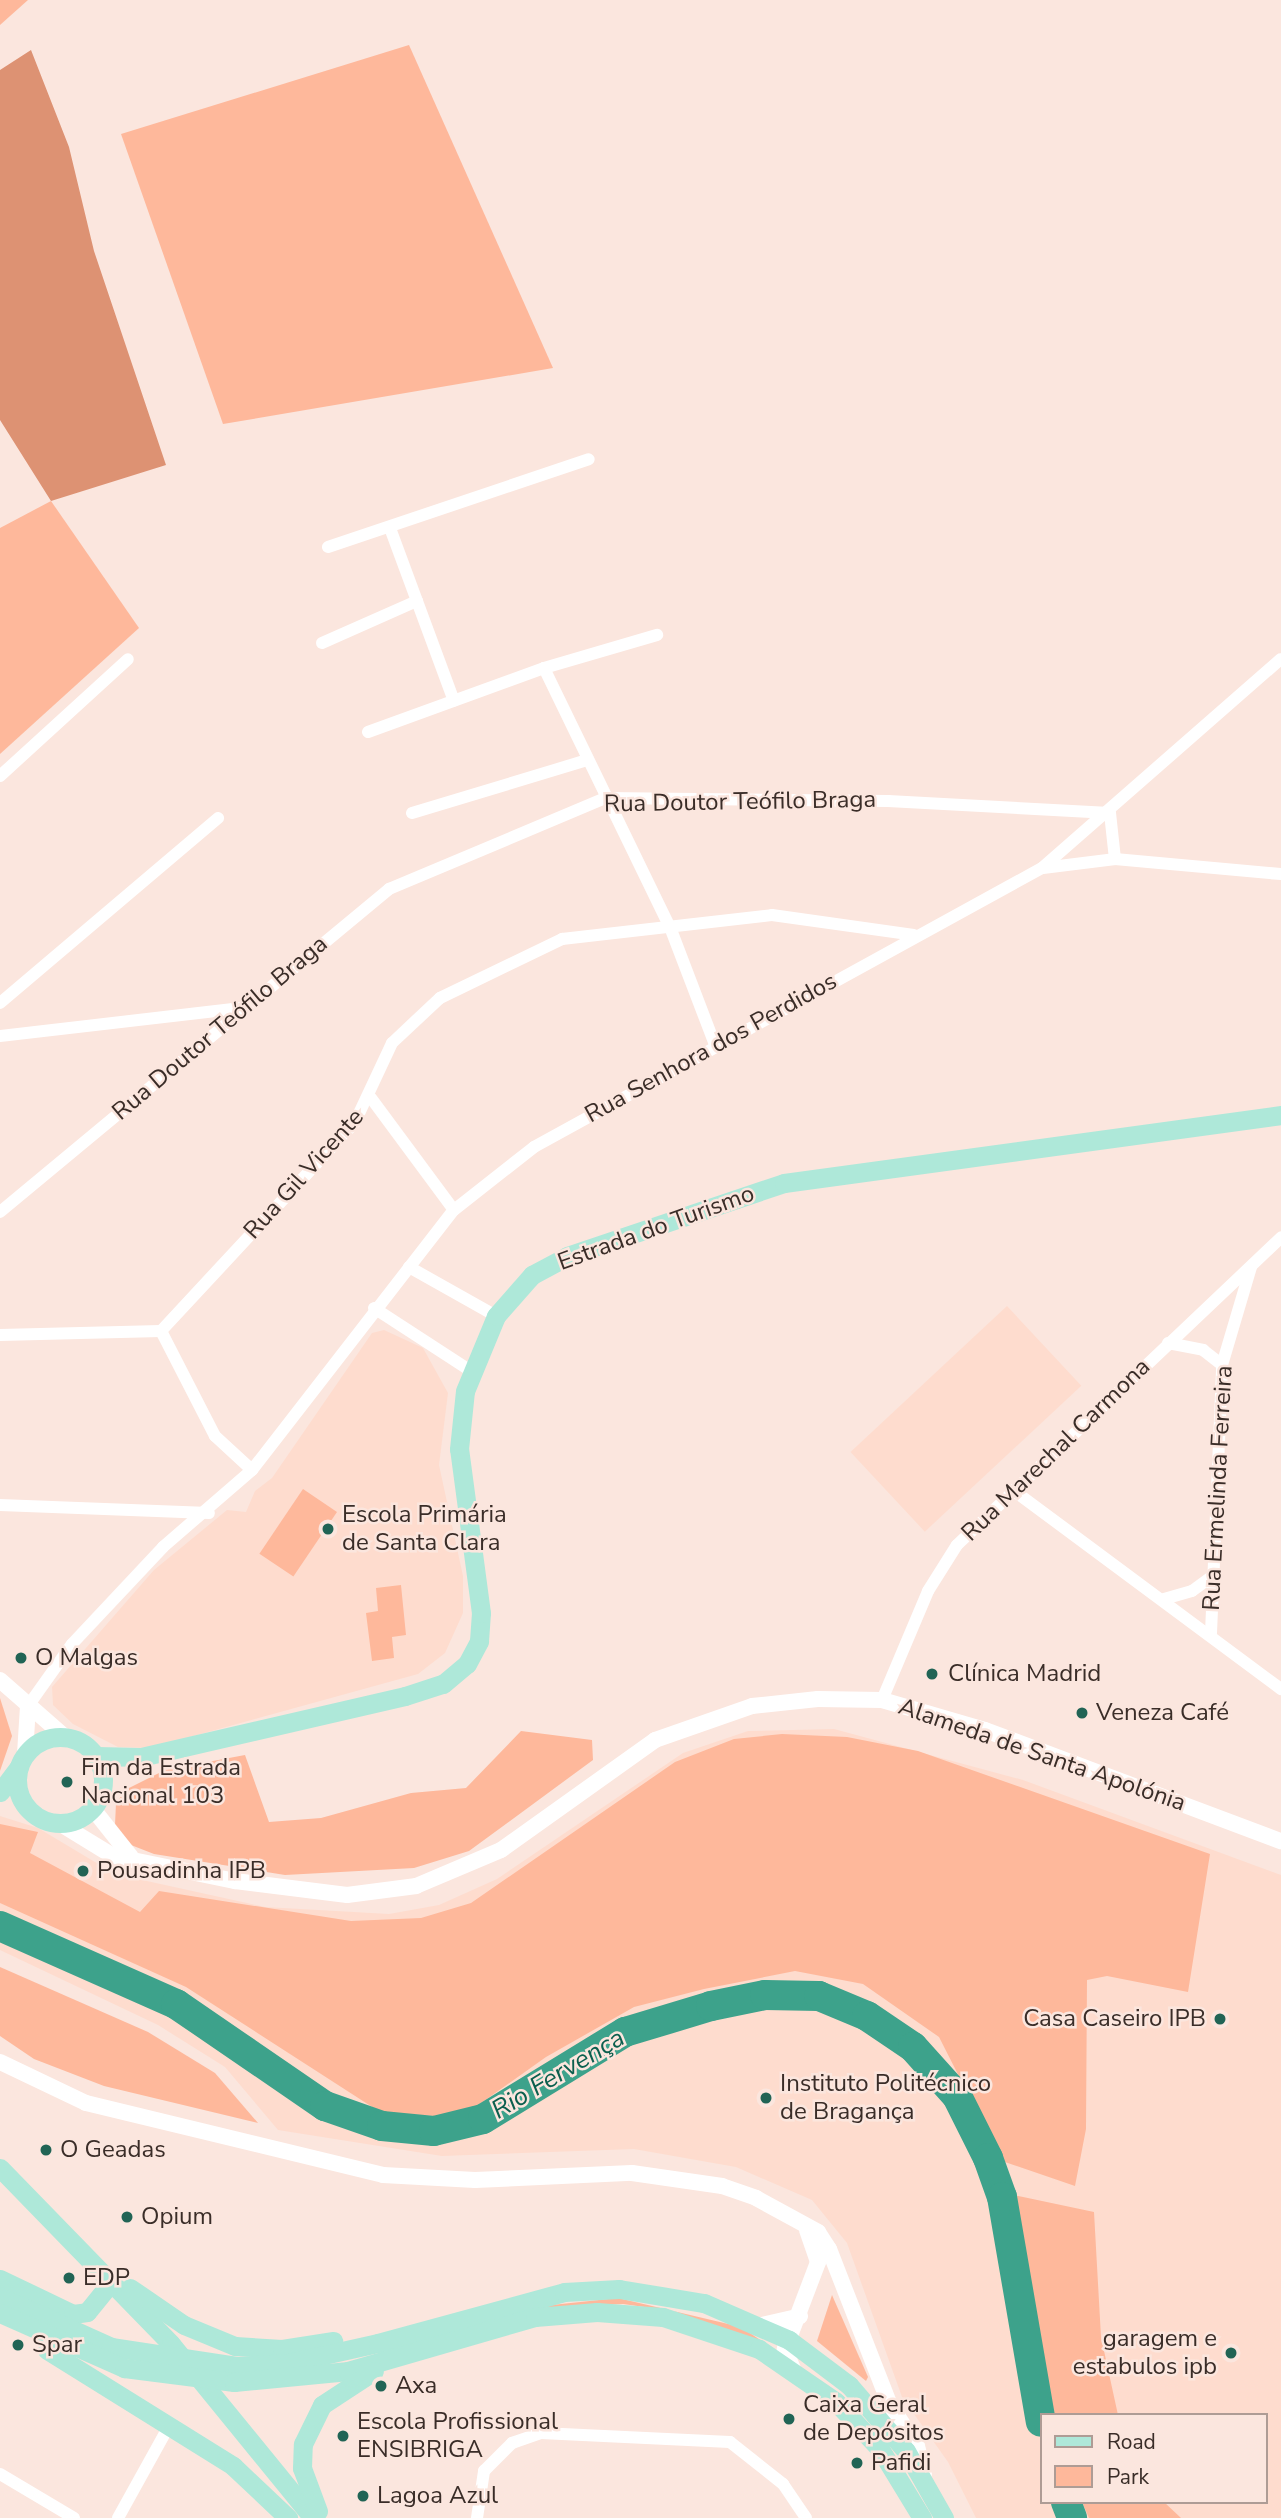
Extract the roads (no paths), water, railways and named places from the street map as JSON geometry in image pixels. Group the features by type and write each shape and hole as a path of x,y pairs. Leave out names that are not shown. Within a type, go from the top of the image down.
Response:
{"main road":[{"name":"Estrada do Turismo","path":"96,1756 141,1757 405,1696 443,1684 467,1664 479,1641 481,1613 459,1449 471,1371 496,1315 532,1275 567,1256 784,1183 1281,1115"},
{"path":"0,1791 22,1760 43,1741 65,1737 96,1756 103,1787 93,1809 59,1824 25,1805 0,1799"},
{"name":"Estrada do Turismo","path":"103,1787 141,1757"},
{"path":"22,1760 25,1805"},
{"path":"0,2168 112,2281 216,2397 313,2518"},
{"path":"0,2280 73,2314 87,2312 112,2281"},
{"path":"112,2281 184,2325 235,2346 282,2349 353,2338 378,2343"},
{"path":"112,2281 303,2518"},
{"path":"0,2313 49,2331 111,2347 237,2366 288,2363 378,2343 564,2292 619,2289 680,2298 762,2325 789,2340 867,2402 927,2485 944,2518"},
{"path":"0,2297 49,2331 124,2368 234,2382 348,2371 535,2317 597,2312 691,2323 793,2369 880,2449 922,2518"},
{"path":"0,2319 233,2466 288,2518"},
{"path":"321,2518 302,2468 311,2424 338,2391 403,2354"}],"street":[{"path":"328,547 589,459"},
{"path":"390,528 454,701"},
{"path":"323,643 417,601"},
{"path":"368,732 544,668 657,635"},
{"path":"0,776 128,659"},
{"name":"Rua Senhora dos Perdidos","path":"28,1706 108,1605 163,1547 209,1513 252,1469 374,1308 454,1210 534,1147 914,935 1042,868 1110,813 1281,659"},
{"path":"544,668 670,927 715,1045"},
{"path":"412,813 587,760"},
{"name":"Rua Doutor Teófilo Braga","path":"0,1212 241,1008 389,889 606,798 888,801 1110,813"},
{"path":"1110,813 1115,859"},
{"path":"0,1003 218,818"},
{"path":"1042,868 1115,859 1281,874"},
{"name":"Rua Gil Vicente","path":"161,1331 371,1098 392,1044 439,998 562,939 772,915 914,935"},
{"path":"0,1036 241,1008"},
{"path":"371,1098 454,1210"},
{"name":"Rua Marechal Carmona","path":"882,1700 950,1556 1013,1490 1281,1237"},
{"name":"Rua Ermelinda Ferreira","path":"1211,1633 1222,1365 1252,1264"},
{"path":"410,1267 496,1315"},
{"path":"374,1308 471,1371"},
{"path":"0,1335 161,1331 215,1436 252,1469"},
{"path":"1168,1343 1203,1350 1222,1365"},
{"path":"1013,1490 1211,1633 1281,1689"},
{"path":"0,1505 209,1513"},
{"path":"1164,1599 1192,1591 1214,1575"},
{"path":"0,1680 65,1737"},
{"name":"Alameda de Santa Apolónia","path":"59,1824 89,1844 136,1860 347,1895 416,1886 501,1850 654,1740 752,1706 882,1700 985,1730 1281,1841"},
{"path":"22,1760 28,1706"},
{"path":"93,1809 119,1849 136,1860"},
{"path":"0,2062 86,2103 383,2175 674,2177 722,2186 805,2224 829,2249 889,2403 917,2446 927,2485"},
{"path":"793,2369 785,2358 789,2340 818,2262 805,2224"},
{"path":"762,2325 800,2316"},
{"path":"118,2518 170,2424"},
{"path":"477,2518 484,2471 512,2443 541,2433 730,2442 783,2484 806,2518"},
{"path":"0,2474 74,2518"}],"waterway":[{"name":"Rio Fervença","path":"0,1926 176,2004 325,2106 382,2126 434,2131 483,2119 625,2032 711,2006 765,1995 819,1996 867,2016 913,2047 957,2096 988,2158 1002,2197 1040,2416"},
{"name":"Rio Fervença","path":"1067,2504 1072,2518"}],"place":[{"name":"Escola Primária de Santa Clara","path":"328,1529"},
{"name":"O Malgas","path":"21,1658"},
{"name":"Clínica Madrid","path":"932,1674"},
{"name":"Veneza Café","path":"1082,1713"},
{"name":"Fim da Estrada Nacional 103","path":"67,1782"},
{"name":"Pousadinha IPB","path":"83,1871"},
{"name":"Casa Caseiro IPB","path":"1220,2019"},
{"name":"Instituto Politécnico de Bragança","path":"766,2098"},
{"name":"O Geadas","path":"46,2150"},
{"name":"Opium","path":"127,2217"},
{"name":"EDP","path":"69,2278"},
{"name":"Spar","path":"18,2345"},
{"name":"garagem e estabulos ipb","path":"1231,2353"},
{"name":"Axa","path":"381,2386"},
{"name":"Caixa Geral de Depósitos","path":"789,2419"},
{"name":"Escola Profissional ENSIBRIGA","path":"343,2436"},
{"name":"Pafidi","path":"857,2463"},
{"name":"Lagoa Azul","path":"363,2496"}]}
